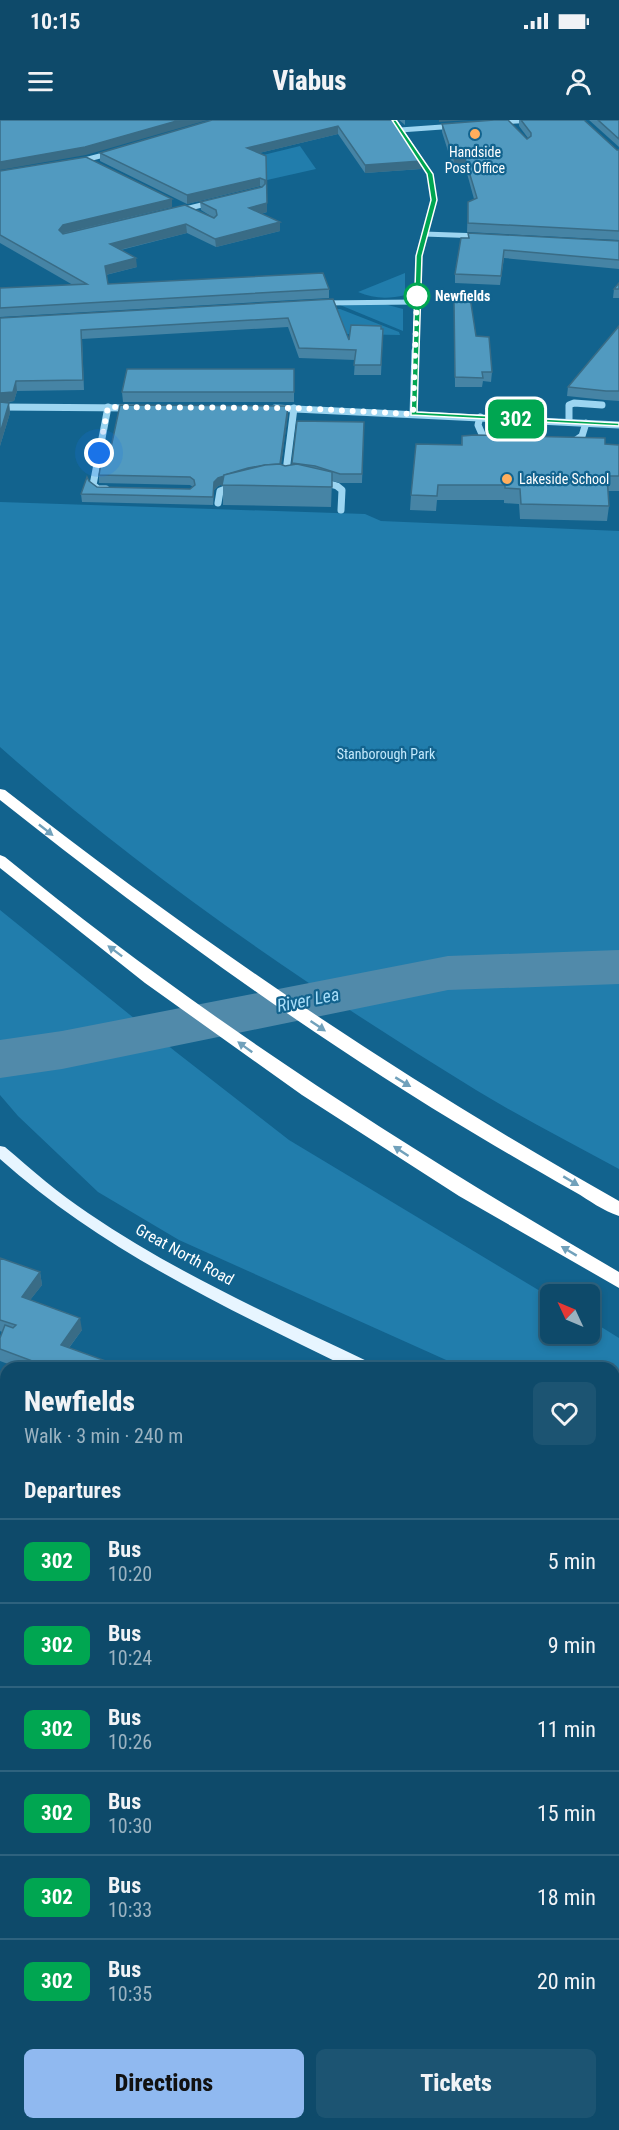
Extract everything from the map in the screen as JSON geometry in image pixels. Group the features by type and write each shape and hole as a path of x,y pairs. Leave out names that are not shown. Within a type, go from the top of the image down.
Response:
{"highway":[{"path":"0,793 123,890 217,959 354,1051 619,1209"},
{"path":"0,860 53,906 161,987 293,1081 418,1162 619,1281"}],"main road":[{"name":"Great North Road","path":"0,1151 80,1216 148,1257 353,1362"}],"street":[{"path":"394,120 421,158 433,184 434,200 419,256 413,414"},
{"path":"487,123 534,120"},
{"path":"509,122 515,128"},
{"path":"400,130 465,125"},
{"path":"71,163 119,151"},
{"path":"87,160 96,165"},
{"path":"173,212 217,201"},
{"path":"174,204 194,213"},
{"path":"424,234 491,237"},
{"path":"310,304 417,302"},
{"path":"569,422 569,405 574,403 602,405"},
{"path":"0,407 143,408"},
{"path":"108,407 93,485 98,489 110,489"},
{"path":"271,408 619,425"},
{"path":"285,481 294,408"},
{"path":"480,417 478,425 485,441"},
{"path":"565,446 572,445 582,436 586,423"},
{"path":"477,443 485,441 501,443"},
{"path":"275,481 294,481"},
{"path":"313,481 322,481 342,490 341,510"},
{"path":"218,503 220,491 245,482"}],"green space":[{"path":"300,146 316,169 267,180 230,163"},
{"path":"405,273 405,295 382,298 358,292"},
{"path":"384,304 403,309 403,331 340,305"},
{"path":"333,309 340,309 399,332 400,335 344,334"},
{"name":"Stanborough Park","path":"0,502 365,514 381,521 619,531 619,1169 476,1090 291,971 230,929 112,841 0,747"},
{"path":"0,910 289,1140 540,1291 540,1344 600,1344 600,1326 619,1338 619,1362 451,1362 179,1240 98,1192 18,1116 0,1095"}],"building":[{"path":"0,120 180,120 85,147 0,162"},
{"path":"212,120 394,120 421,161 365,165 338,126 247,148 266,156 267,203 249,208 280,222 215,239 186,224 110,244 136,258 105,266 108,284 323,273 329,289 0,308 0,288 87,284 0,235 0,171 86,157 172,199 63,225 59,230 63,234 185,205 214,218 217,215 216,210 200,202 262,187 265,180 260,178 187,195 100,153"},
{"path":"508,120 527,139 531,133 521,120 584,120 619,150 619,231 468,223 468,202 477,198 465,158 454,159 442,124"},
{"path":"598,120 619,120 619,139"},
{"path":"468,233 619,241 619,260 504,250 501,276 455,274 461,238 469,238"},
{"path":"470,297 476,336 489,337 492,372 482,372 483,378 455,377 454,299"},
{"path":"333,299 349,340 351,325 381,326 383,329 381,365 354,365 356,350 299,348 288,318 81,330 83,380 16,381 13,392 0,393 0,318"},
{"path":"619,326 619,391 568,387"},
{"path":"127,369 294,369 294,392 122,392"},
{"path":"0,402 9,403 0,433"},
{"path":"120,405 288,406 280,464 248,468 224,475 214,482 213,497 81,494 87,477 97,487 190,489 195,485 194,480 190,477 99,475 102,457 109,457"},
{"path":"297,421 364,422 362,474 340,474 315,466 292,463"},
{"path":"462,436 605,438 605,444 619,445 619,476 607,476 609,506 521,504 520,489 505,488 505,485 438,485 437,496 411,495 416,444 462,445"},
{"path":"297,464 332,472 332,487 222,485 224,475 265,465 285,466"},
{"path":"0,1258 40,1272 22,1297 80,1318 61,1345 108,1362 35,1362 0,1349 0,1338 5,1325 13,1328 16,1325 0,1320"}],"waterway":[{"name":"River Lea","path":"0,1059 62,1050 448,973 619,967"}],"bus line":[{"name":"302","path":"394,120 421,158 433,184 434,200 419,256 413,414 619,425"}],"place":[{"name":"Handside Post Office","path":"475,134"},
{"name":"Newfields","path":"417,296"},
{"name":"Lakeside School","path":"507,479"}],"route":[{"path":"99,453 108,407 294,408 413,414 417,296"}]}
